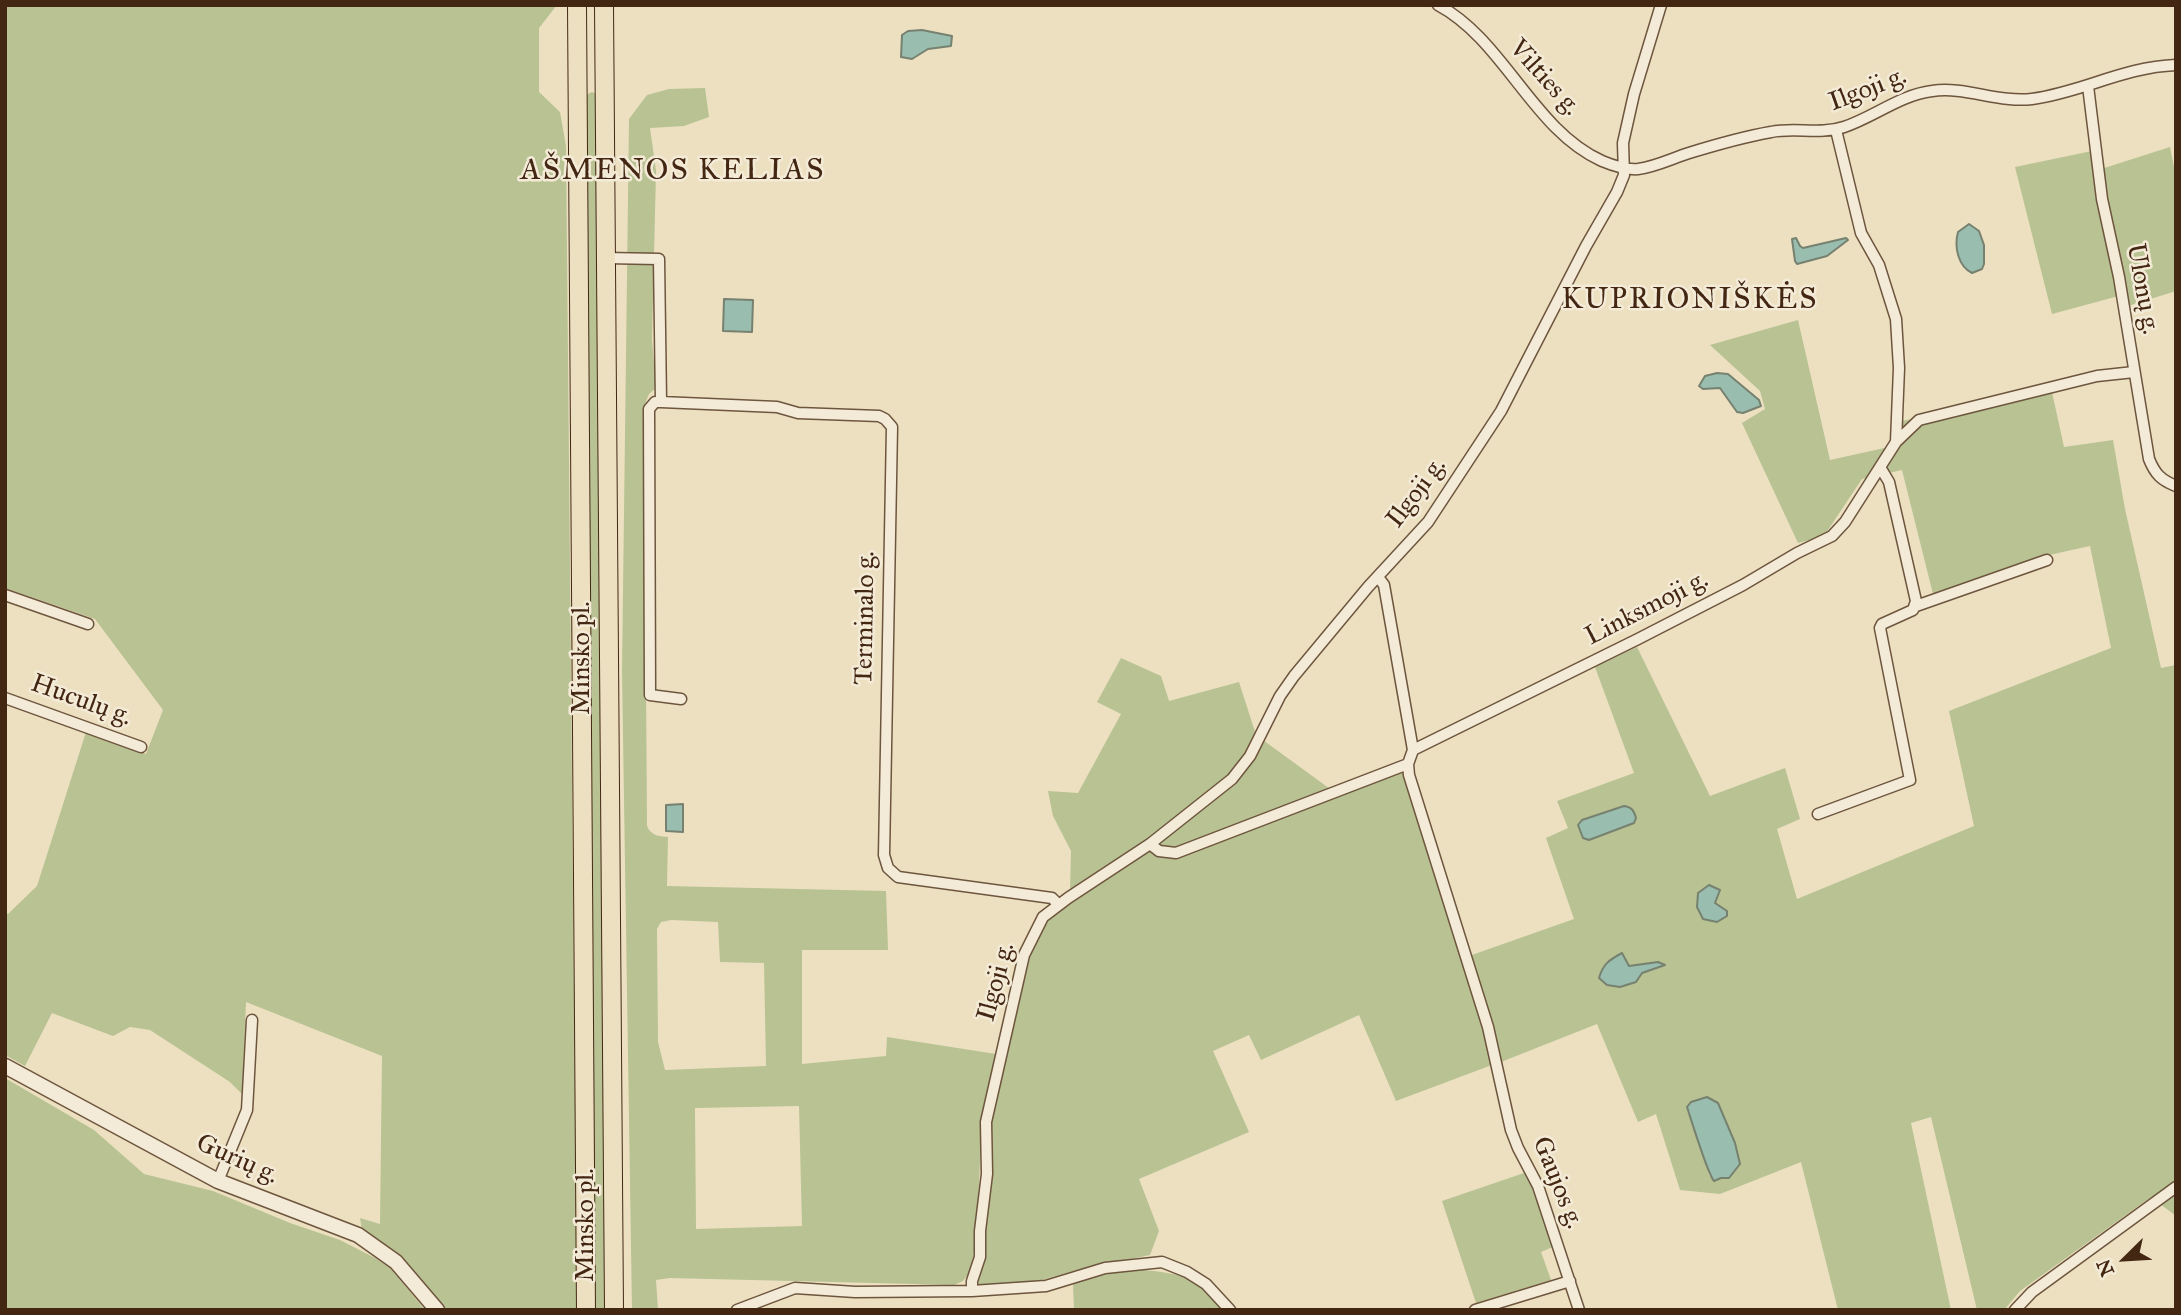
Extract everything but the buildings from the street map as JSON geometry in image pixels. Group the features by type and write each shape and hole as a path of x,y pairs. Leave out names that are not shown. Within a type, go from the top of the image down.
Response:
{"highway":[{"path":"579,5 585,62 593,81 604,87"},
{"name":"Minsko pl.","path":"579,5 586,1310"},
{"name":"Minsko pl.","path":"604,5 614,1310"}],"street":[{"name":"Vilties g.","path":"1438,5 1476,35 1569,139 1600,160 1624,169"},
{"path":"1624,169 1623,143 1634,94 1661,5"},
{"name":"Ilgoji g.","path":"972,1291 972,1281 980,1257 980,1231 988,1174 986,1122 1024,955 1043,917 1150,844 1233,779 1250,756 1280,696 1294,676 1428,522 1501,411 1586,246 1617,192 1624,169 1639,169 1769,132 1836,130 1902,100 1932,91 2016,100 2050,96 2143,67 2176,65"},
{"name":"Ulonų g.","path":"2088,86 2102,199 2119,277 2149,459 2155,473 2165,482 2176,486"},
{"path":"1836,130 1861,233 1879,265 1896,319 1899,368 1896,442"},
{"path":"606,258 659,259 661,402 655,402 649,408 650,695 681,699"},
{"name":"Linksmoji g.","path":"1413,750 1638,639 1832,536 1845,522 1896,442 1919,420 2097,376 2134,372"},
{"path":"1898,401 1903,411 1919,420"},
{"name":"Terminalo g.","path":"661,402 778,407 798,413 878,416 890,423 884,855 888,868 898,877 1052,898 1059,905"},
{"path":"1880,467 1889,482 1916,607"},
{"path":"1818,814 1909,780 1880,628 1882,624 1916,607 2047,560"},
{"path":"1150,844 1159,851 1176,853 1408,764 1413,750 1384,585 1378,577"},
{"path":"5,595 88,624"},
{"name":"Huculų g.","path":"5,698 141,747"},
{"name":"Gaujos g.","path":"1408,764 1409,775 1488,1027 1511,1130 1538,1186 1578,1310"},
{"path":"218,1181 247,1110 253,1020"},
{"name":"Gurių g.","path":"5,1066 218,1181 349,1230 396,1262 437,1310"},
{"path":"2015,1310 2032,1292 2176,1187"},
{"path":"737,1310 795,1288 855,1292 972,1291 1046,1286 1105,1268 1162,1262 1187,1272 1206,1284 1230,1310"},
{"path":"1475,1310 1570,1281"}],"shaded area":[{"path":"5,5 557,5 539,28 539,92 560,112 566,146 577,1310 445,1310 399,1255 362,1230 360,1218 380,1224 382,1056 246,1002 242,1094 230,1082 150,1030 130,1027 113,1036 52,1013 25,1066 5,1055 5,913 8,914 37,886 86,732 146,754 163,710 95,619 5,588"},
{"path":"922,30 952,36 951,46 928,49 912,59 901,57 902,35 908,31"},
{"path":"705,88 709,117 684,126 650,128 656,171 652,340 656,388 649,394 644,406 647,826 653,834 668,837 667,886 886,891 888,950 802,950 802,1064 886,1056 887,1037 996,1054 981,1135 977,1233 971,1270 963,1281 954,1285 670,1278 656,1280 658,1310 632,1310 622,671 629,119 647,95 669,89","holes":["661,922 718,922 720,962 764,963 766,1066 665,1070 658,1042 657,929","799,1106 802,1226 696,1229 695,1108"]},
{"path":"592,92 599,99 608,1310 592,1310 586,95"},
{"path":"2170,147 2176,177 2176,291 2128,306 2126,294 2052,314 2015,167 2092,151 2095,171"},
{"path":"1969,224 1979,231 1984,245 1982,269 1972,273 1960,261 1957,244 1958,232"},
{"path":"1796,238 1803,248 1846,238 1848,240 1827,256 1797,264 1792,239"},
{"path":"724,299 753,300 752,332 723,331"},
{"path":"1798,320 1830,460 1898,445 1901,421 1988,407 2052,392 2064,447 2113,440 2125,509 2161,668 2176,665 2176,1216 2151,1197 2020,1291 2005,1309 1977,1310 1931,1117 1911,1123 1951,1310 1838,1310 1801,1162 1720,1194 1680,1190 1656,1114 1638,1122 1597,1024 1501,1062 1469,956 1574,919 1546,838 1568,828 1557,801 1634,773 1595,667 1637,647 1710,796 1785,768 1800,819 1777,829 1797,899 1974,826 1949,711 2111,648 2090,546 2040,557 1933,594 1902,470 1862,479 1826,533 1798,543 1742,423 1765,409 1760,391 1710,345","holes":["1718,1103 1735,1143 1729,1178 1709,1176 1706,1159 1687,1107"]},
{"path":"1728,374 1759,400 1761,406 1743,413 1737,412 1720,388 1703,389 1699,386 1705,376"},
{"path":"1121,658 1161,676 1169,701 1239,682 1256,735 1337,794 1403,772 1484,1026 1492,1065 1396,1101 1359,1015 1261,1060 1249,1035 1213,1051 1249,1132 1139,1179 1159,1231 1150,1255 1073,1271 1028,1284 978,1286 983,1255 993,1101 1032,950 1041,931 1070,892 1071,851 1053,816 1048,791 1078,793 1121,714 1097,702"},
{"path":"683,804 683,832 666,831 666,805"},
{"path":"1624,806 1633,811 1636,818 1634,823 1589,840 1583,838 1578,825 1582,820"},
{"path":"1709,885 1720,890 1715,903 1727,911 1727,916 1717,922 1703,919 1697,907 1698,893"},
{"path":"1622,953 1629,966 1658,962 1665,965 1642,973 1636,982 1620,987 1607,985 1599,978 1602,969"},
{"path":"5,1078 94,1130 144,1174 213,1191 290,1223 340,1240 375,1258 391,1269 425,1310 5,1310"},
{"path":"1707,1097 1718,1103 1735,1143 1740,1164 1729,1178 1714,1181 1687,1107 1691,1102"},
{"path":"1527,1172 1555,1246 1541,1252 1551,1280 1476,1303 1442,1201"},
{"path":"1143,1270 1170,1273 1198,1284 1226,1310 1074,1310 1073,1283 1112,1273"}],"district":[{"name":"AŠMENOS KELIAS","path":"673,172"},
{"name":"KUPRIONIŠKĖS","path":"1690,301"}]}
